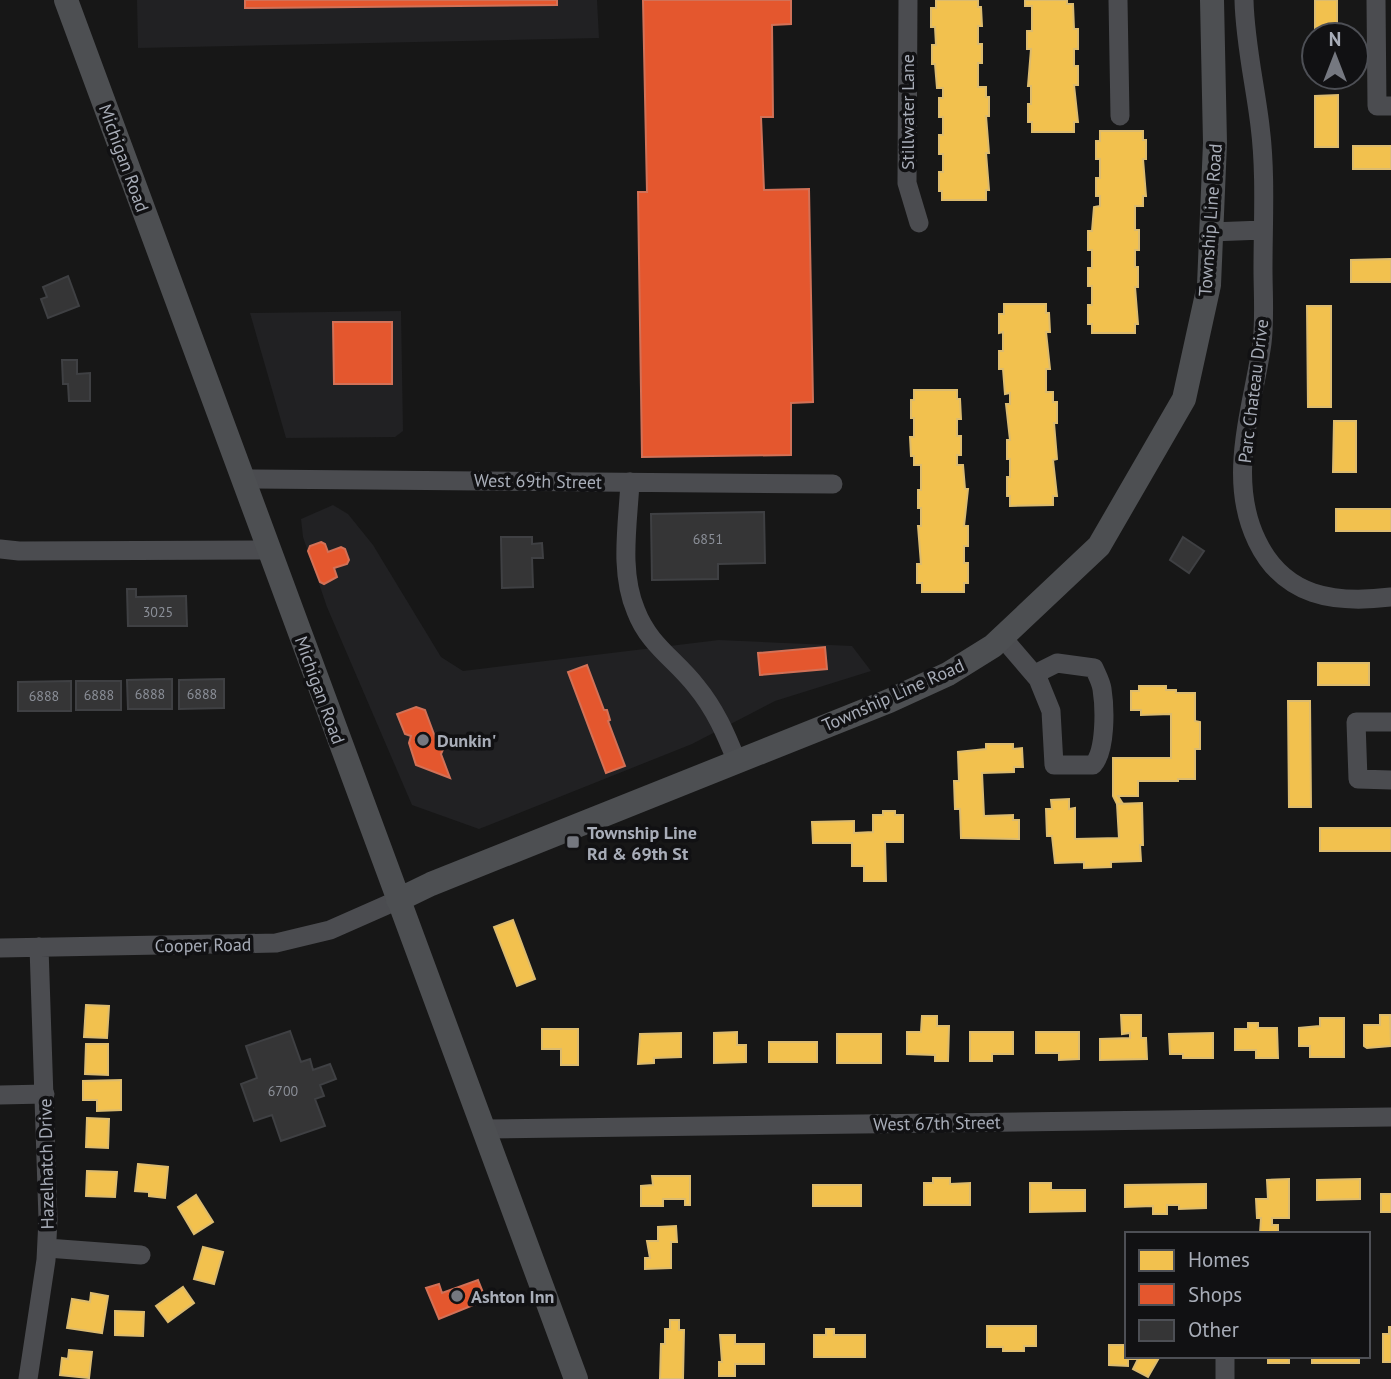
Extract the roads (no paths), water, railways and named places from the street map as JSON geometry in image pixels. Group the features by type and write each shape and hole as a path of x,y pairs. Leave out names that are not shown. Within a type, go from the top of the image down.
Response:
{"main road":[{"name":"Michigan Road","path":"66,0 576,1379"},
{"name":"Township Line Road","path":"398,900 431,884 889,701 948,674 993,646 1099,546 1184,399 1209,285 1215,143 1212,0"}],"street":[{"name":"Stillwater Lane","path":"908,0 907,183 919,223"},
{"path":"1118,0 1119,116"},
{"name":"Parc Chateau Drive","path":"1244,0 1245,32 1263,152 1262,341 1247,422 1242,487 1247,519 1258,543 1278,574 1298,588 1329,598 1362,601 1391,597"},
{"path":"1376,0 1384,65 1377,106 1391,106"},
{"path":"1212,232 1263,230"},
{"name":"West 69th Street","path":"243,479 833,484"},
{"path":"630,482 626,564 628,584 636,612 654,642 688,676 710,704 737,762"},
{"path":"0,549 269,550"},
{"path":"1002,637 1035,674 1051,711 1054,765 1093,765 1097,761 1103,741 1102,688 1094,668 1057,663 1035,674"},
{"path":"1391,722 1356,722 1358,779 1391,780"},
{"name":"Cooper Road","path":"0,948 276,943 330,930 398,900"},
{"name":"Hazelhatch Drive","path":"27,1379 47,1248 39,947"},
{"path":"0,1095 44,1094"},
{"name":"West 67th Street","path":"484,1129 1391,1117"},
{"path":"47,1248 141,1255"},
{"path":"1225,1358 1225,1379"}],"place":[{"name":"Dunkin'","path":"423,740"},
{"name":"Township Line Rd & 69th St","path":"573,842"},
{"name":"Ashton Inn","path":"457,1296"}]}
